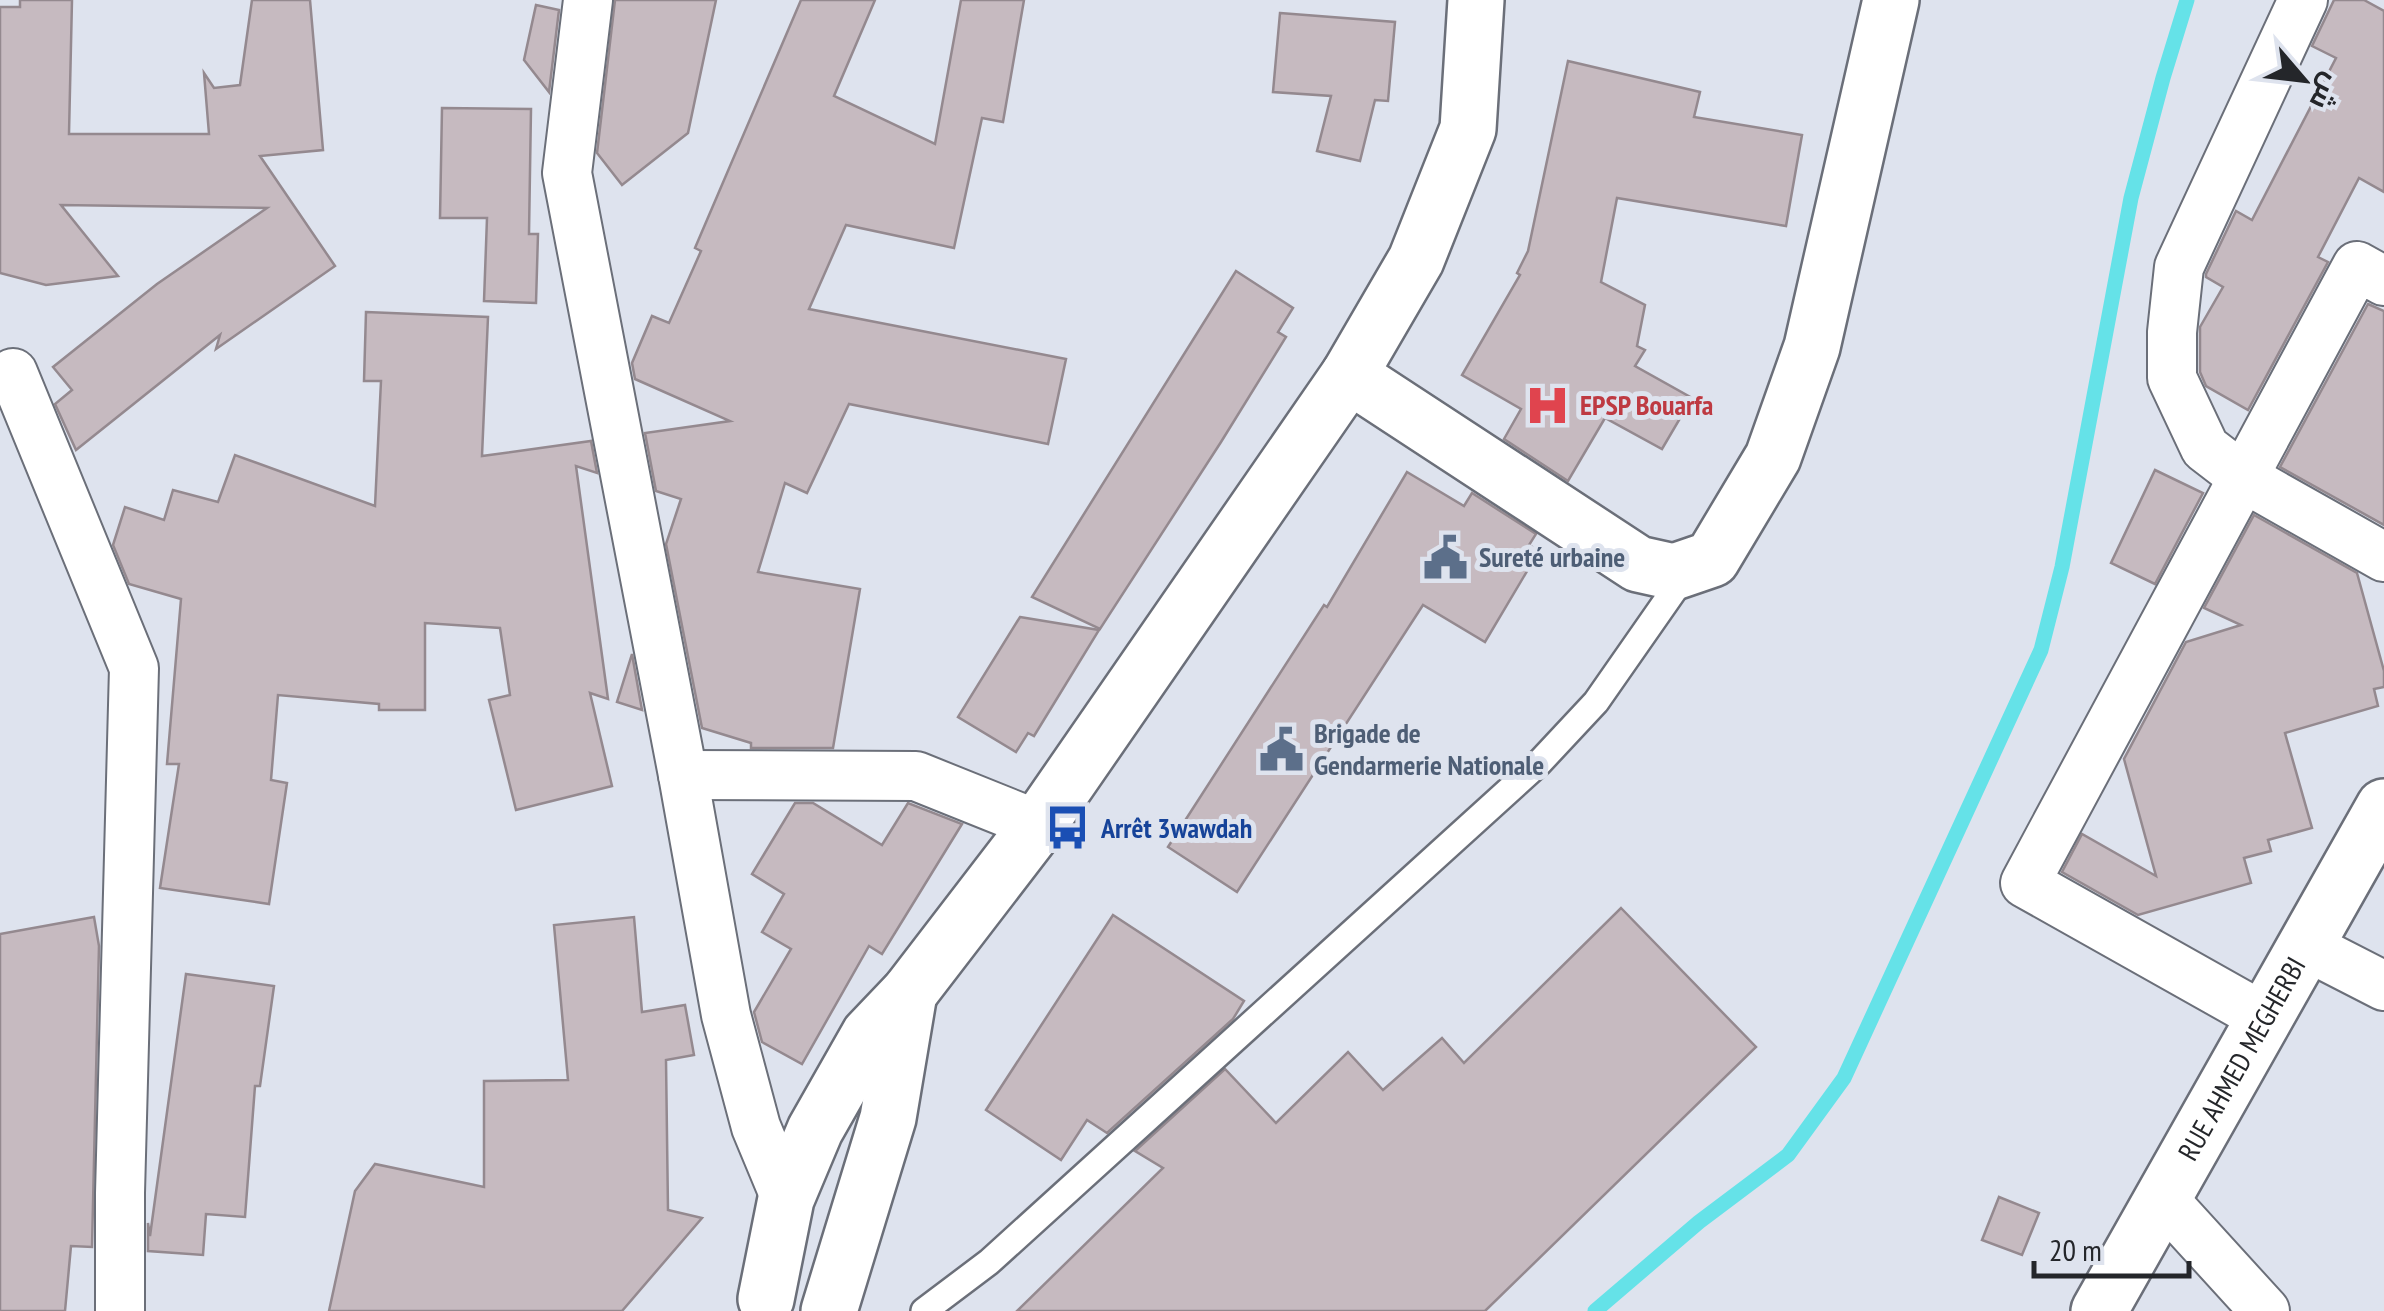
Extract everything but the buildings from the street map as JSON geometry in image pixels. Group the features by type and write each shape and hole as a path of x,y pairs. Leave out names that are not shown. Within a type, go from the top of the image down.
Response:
{"street":[{"path":"588,0 567,174 726,1015 756,1127 786,1200"},
{"path":"776,1307 786,1200 815,1130 869,1036 909,993 1038,825 1349,375 1416,260 1468,129 1476,0"},
{"path":"1349,375 1638,564 1674,572 1712,559 1773,457 1806,365 1892,0"},
{"path":"2303,0 2180,267 2172,332 2172,378 2205,448 2244,478 2384,557"},
{"path":"2265,1018 2024,883 2244,478 2371,274"},
{"path":"12,373 134,668 120,1311"},
{"path":"683,775 916,776 1038,825"},
{"name":"RUE AHMED MEGHERBI","path":"2099,1311 2384,807"},
{"path":"2306,946 2384,986"},
{"path":"829,1311 888,1118 909,993"},
{"path":"2162,1198 2265,1311"}],"lane":[{"path":"924,1311 989,1262 1539,763 1596,702 1692,566"}],"waterway":[{"path":"1595,1311 1699,1222 1788,1155 1844,1078 2041,650 2062,567 2131,198 2187,0"}],"place":[{"name":"EPSP Bouarfa","path":"1547,405"},
{"name":"Sureté urbaine","path":"1446,557"},
{"name":"Brigade de Gendarmerie Nationale","path":"1281,749"},
{"name":"Arrêt 3wawdah","path":"1068,828"}]}
